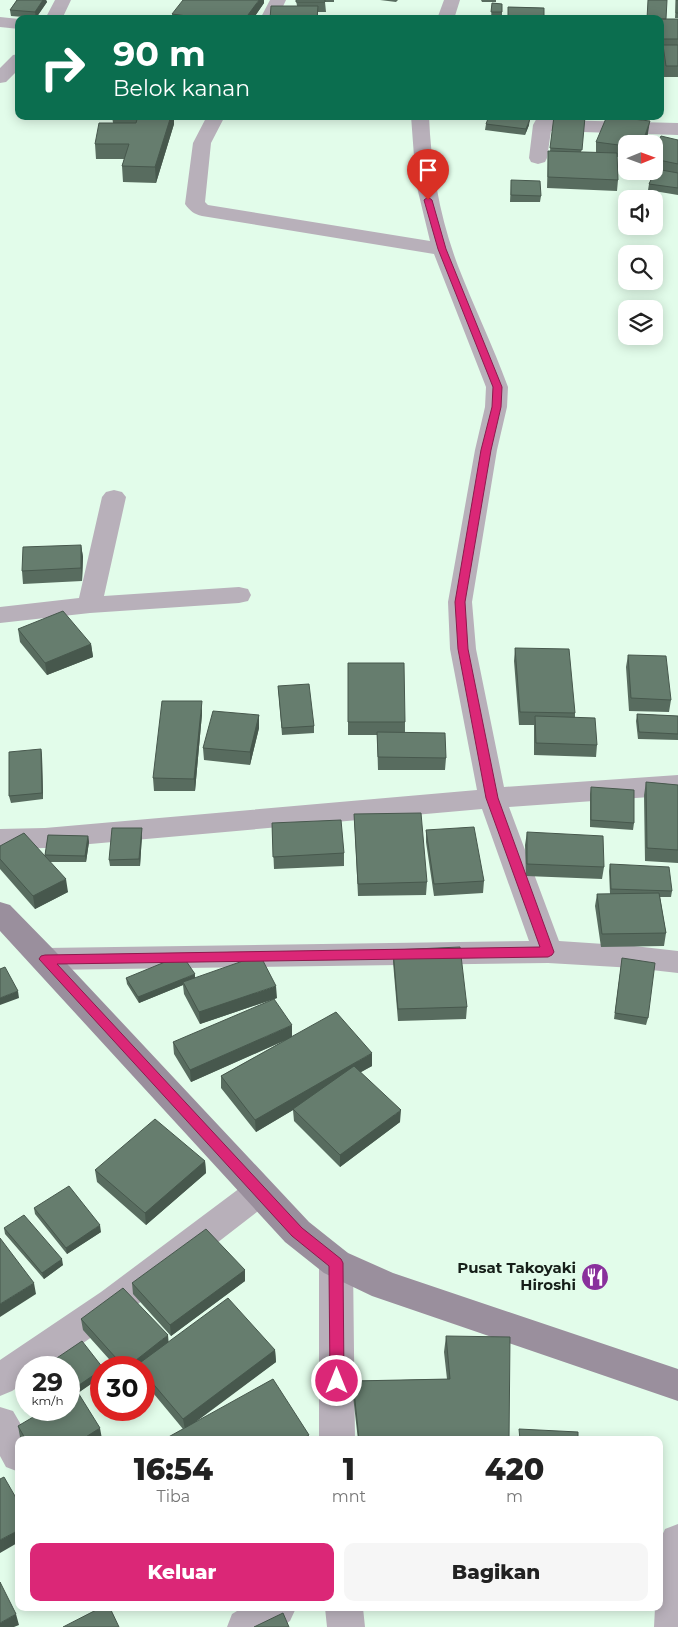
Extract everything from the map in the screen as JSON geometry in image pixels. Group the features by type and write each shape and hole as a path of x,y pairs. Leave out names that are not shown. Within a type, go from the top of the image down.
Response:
{"street":[{"path":"55,15 63,0"},
{"path":"270,15 278,0"},
{"path":"446,15 452,0"},
{"path":"0,22 15,24"},
{"path":"0,78 15,63"},
{"path":"214,120 202,143 198,167 195,204 202,210 442,249"},
{"path":"420,120 420,147 428,200 442,249 497,387 496,407 486,450 460,602 463,649 492,798 548,952"},
{"path":"538,158 545,121 678,129"},
{"path":"90,605 114,497"},
{"path":"0,615 90,605 239,595"},
{"path":"0,839 63,836 492,798 678,785"},
{"path":"0,913 45,959 297,1232 336,1263 384,1286 678,1385"},
{"path":"45,959 548,952 634,956 678,962"},
{"path":"0,1380 113,1303 259,1192"},
{"path":"336,1263 337,1436"},
{"path":"0,1423 15,1448"},
{"path":"673,1627 678,1542"},
{"path":"246,1627 272,1611"},
{"path":"344,1611 346,1627"}],"building":[{"path":"17,0 43,0 35,12 10,10"},
{"path":"183,0 259,0 248,15 172,14"},
{"path":"296,0 325,0 325,2 296,2"},
{"path":"648,0 667,0 666,19 664,19 664,15 647,15"},
{"path":"676,0 678,0 678,13 676,13"},
{"path":"492,3 502,4 502,12 491,12"},
{"path":"271,6 318,6 317,15 270,15"},
{"path":"508,7 544,8 544,15 508,15"},
{"path":"664,19 678,19 678,39 664,39"},
{"path":"664,45 678,45 678,66 666,66"},
{"path":"137,120 170,120 155,167 122,166 129,144 95,144 99,123 136,123"},
{"path":"488,120 530,120 526,129 486,124"},
{"path":"554,120 585,120 582,150 550,148"},
{"path":"605,120 650,121 645,135 618,135 618,145 596,142"},
{"path":"663,136 678,140 678,164 663,161"},
{"path":"548,151 617,153 618,180 548,177"},
{"path":"663,170 678,173 678,188 649,184 651,180 663,180"},
{"path":"511,180 540,181 541,196 511,195"},
{"path":"81,545 81,568 22,571 23,547"},
{"path":"63,611 91,644 45,663 18,629"},
{"path":"515,648 569,649 575,713 520,712"},
{"path":"628,655 666,656 671,700 631,698"},
{"path":"348,663 404,663 405,722 348,722"},
{"path":"309,684 314,726 282,728 278,686"},
{"path":"162,701 202,701 194,779 153,778"},
{"path":"213,711 259,715 250,752 203,748"},
{"path":"637,714 678,716 678,734 639,732"},
{"path":"535,716 595,718 597,745 536,743"},
{"path":"377,732 445,733 446,758 378,757"},
{"path":"41,749 42,793 9,796 9,752"},
{"path":"646,782 678,785 678,850 647,848"},
{"path":"591,787 634,790 634,823 591,820"},
{"path":"421,813 427,882 358,884 354,814"},
{"path":"341,820 344,853 273,857 272,823"},
{"path":"474,827 484,881 434,884 426,830"},
{"path":"112,828 142,828 139,859 109,860"},
{"path":"527,832 603,836 604,867 527,864"},
{"path":"24,833 66,879 33,896 0,859 0,846"},
{"path":"48,835 88,836 85,856 45,855"},
{"path":"610,864 669,867 672,891 611,889"},
{"path":"659,893 666,933 602,934 597,894"},
{"path":"460,947 467,1007 398,1009 393,950"},
{"path":"182,955 195,974 138,997 126,978"},
{"path":"260,955 276,986 199,1012 183,982"},
{"path":"622,958 655,963 648,1018 615,1013"},
{"path":"5,967 18,991 0,998 0,969"},
{"path":"274,999 292,1025 190,1070 173,1042"},
{"path":"336,1012 372,1053 255,1120 221,1076"},
{"path":"354,1066 401,1110 340,1155 293,1109"},
{"path":"155,1119 205,1161 145,1213 95,1170"},
{"path":"69,1186 100,1225 66,1248 34,1208"},
{"path":"24,1215 62,1259 42,1273 4,1228"},
{"path":"206,1229 245,1270 170,1325 132,1283"},
{"path":"0,1238 34,1283 0,1304"},
{"path":"123,1288 168,1335 141,1356 114,1356 81,1319"},
{"path":"228,1298 275,1350 183,1419 155,1386 155,1356 149,1356"},
{"path":"446,1336 510,1337 509,1436 359,1436 353,1381 450,1379"},
{"path":"82,1341 94,1356 90,1356 90,1378 80,1384 80,1356 60,1356"},
{"path":"273,1379 309,1435 307,1436 170,1436"},
{"path":"80,1396 90,1412 90,1421 96,1421 100,1428 87,1436 24,1436 18,1426 26,1421 80,1421"},
{"path":"519,1429 578,1432 578,1436 520,1436"},
{"path":"4,1477 15,1496 15,1532 0,1540 0,1479"},
{"path":"0,1582 16,1614 0,1623"},
{"path":"94,1611 111,1611 119,1627 63,1627"},
{"path":"283,1613 289,1627 254,1627"}],"place":[{"name":"Pusat Takoyaki Hiroshi","path":"595,1277"}],"route":[{"path":"337,1381 336,1263 297,1232 45,959 548,952 492,798 463,649 460,602 466,556 496,407 497,387 442,249 428,200"}]}
